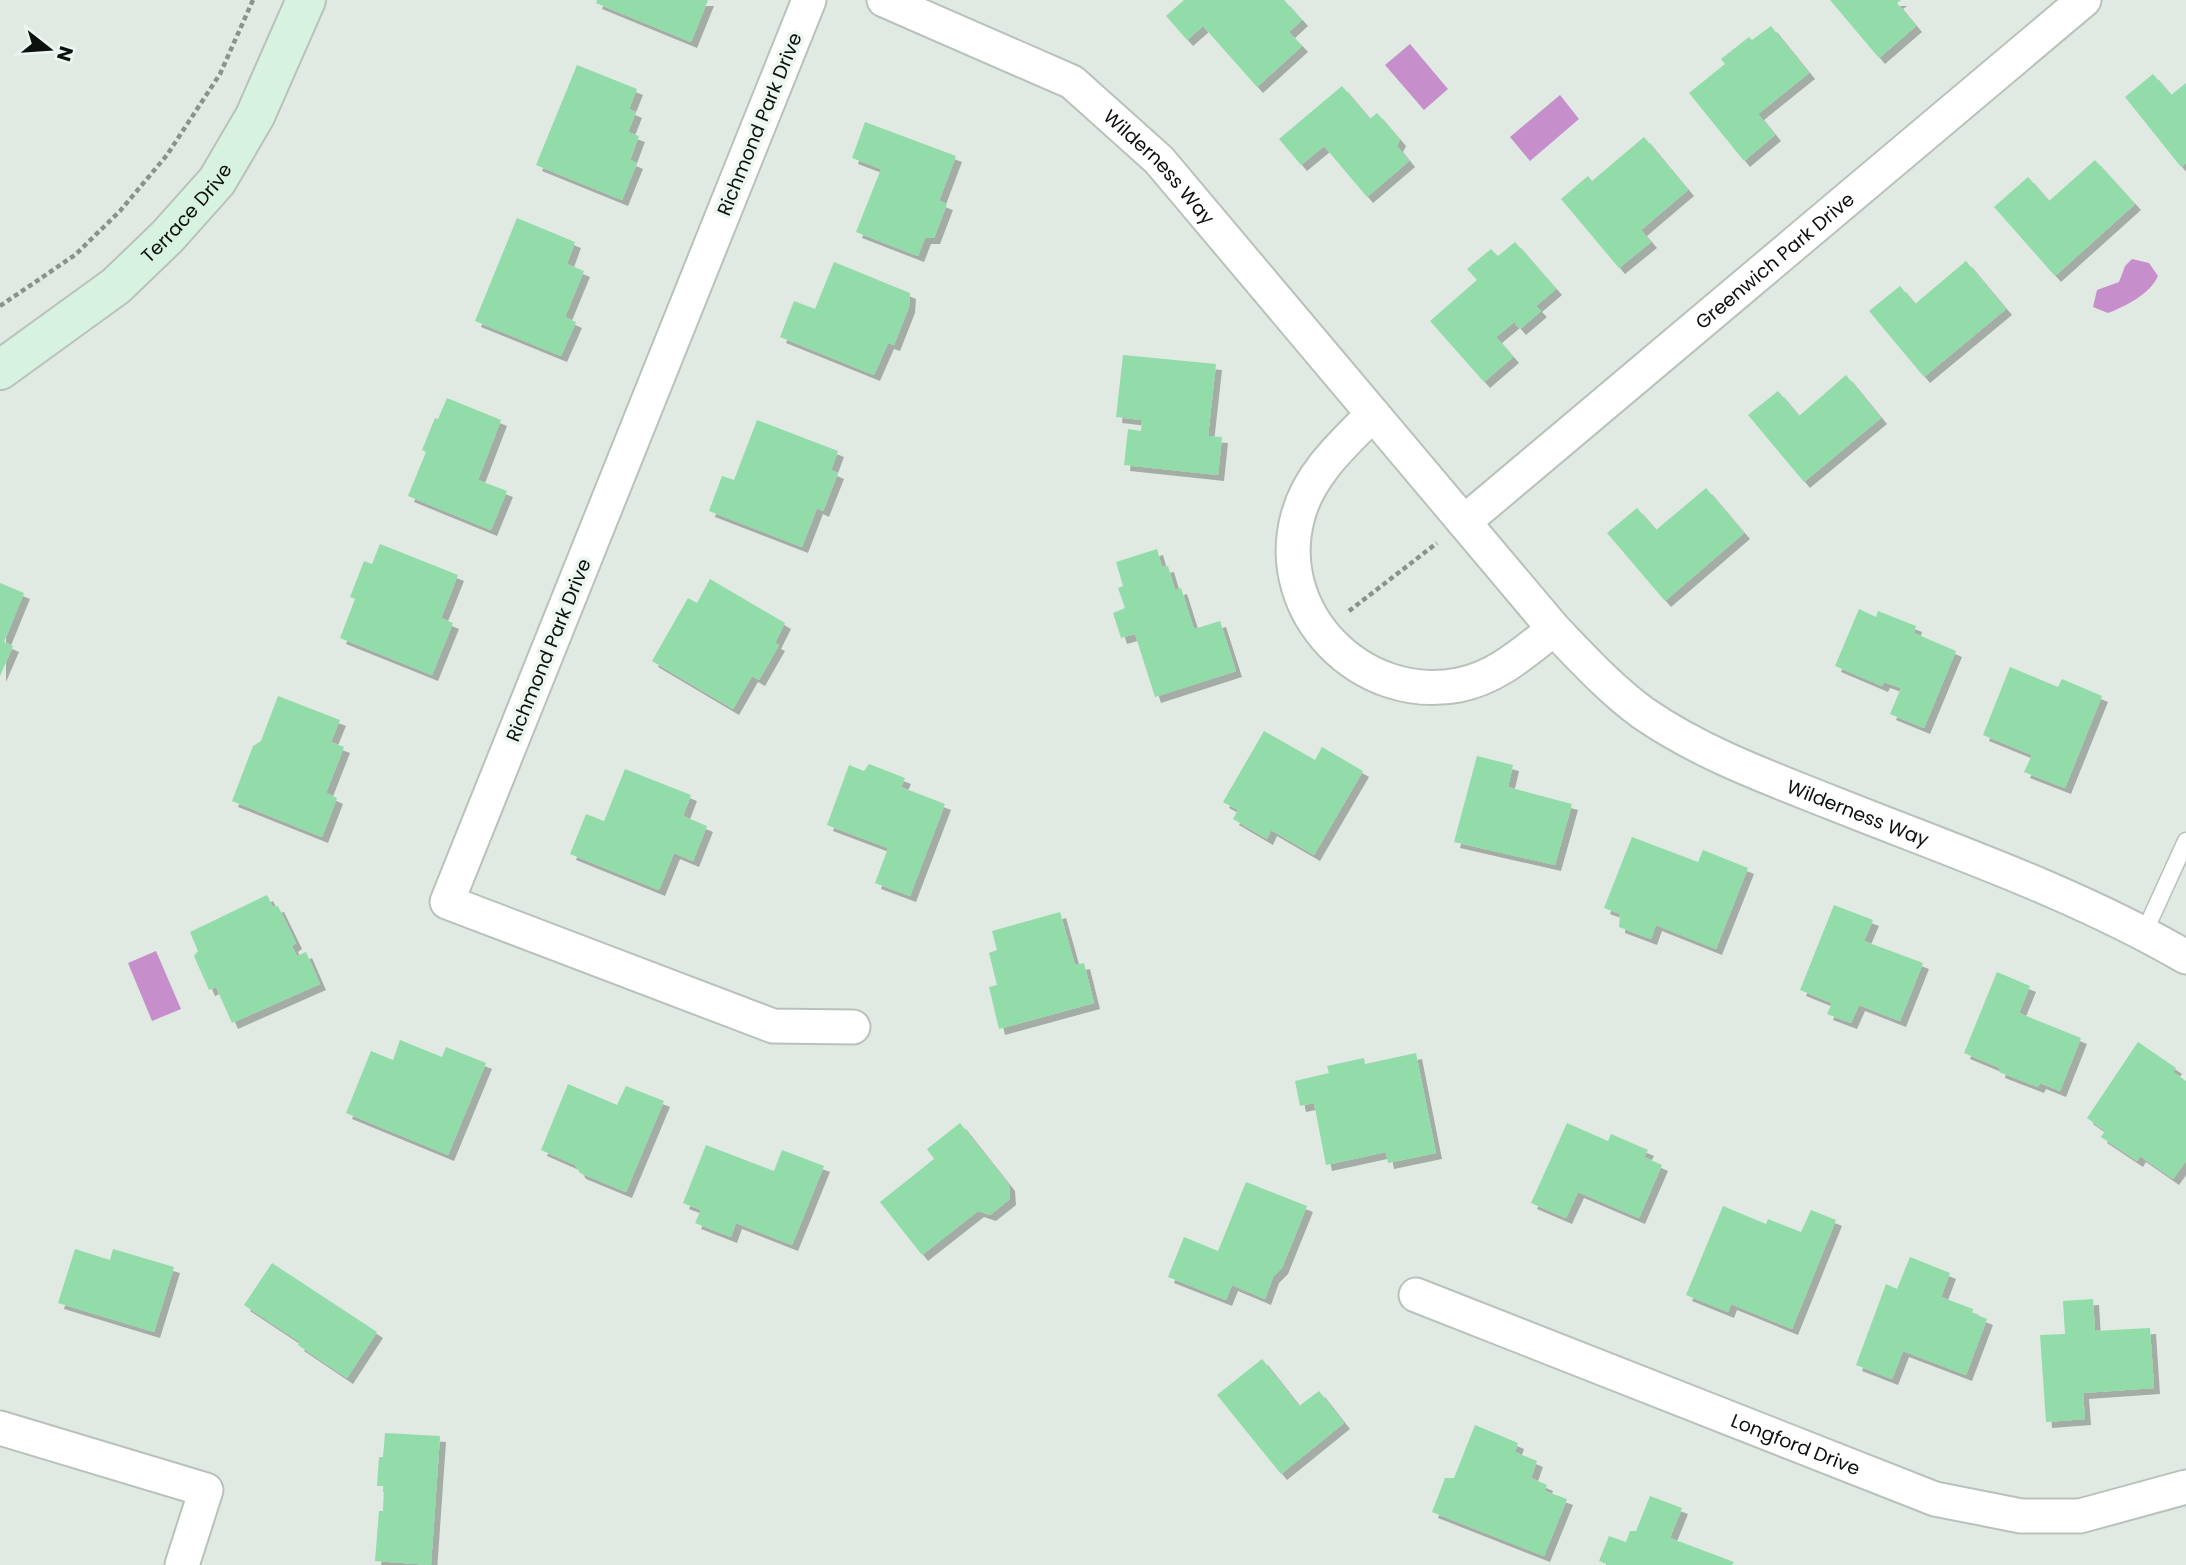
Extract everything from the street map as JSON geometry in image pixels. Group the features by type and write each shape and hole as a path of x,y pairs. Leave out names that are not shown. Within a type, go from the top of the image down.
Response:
{"street":[{"name":"Terrace Drive","path":"0,370 116,286 167,237 217,181 255,116 306,0"},
{"name":"Richmond Park Drive","path":"808,0 447,902 773,1027 853,1027"},
{"name":"Wilderness Way","path":"884,0 1072,82 1159,160 1554,629 1599,676 1643,713 1692,743 1798,789 2092,907 2186,957"},
{"name":"Greenwich Park Drive","path":"1464,522 2084,0"},
{"path":"1373,414 1331,456 1311,485 1298,515 1294,546 1296,577 1305,606 1321,633 1342,655 1368,671 1396,682 1427,687 1458,685 1488,677 1504,668 1554,629"},
{"name":"Longford Drive","path":"1416,1295 1935,1499 2021,1516 2080,1516 2186,1487"},
{"path":"0,1427 206,1490 182,1565"}],"lane":[{"path":"2144,933 2186,841"}],"path":[{"path":"0,306 75,255 120,211 167,155 220,74 253,0"},
{"path":"1321,633 1464,522"}],"shaded area":[{"path":"1410,44 1448,89 1424,110 1385,65"},
{"path":"1560,95 1579,119 1530,161 1510,137"},
{"path":"2132,259 2149,263 2158,276 2154,282 2137,299 2108,313 2093,307 2097,290 2119,282 2125,266"},
{"path":"156,951 181,1009 152,1021 128,963"}],"building":[{"path":"597,0 708,0 691,42 596,3"},
{"path":"1184,0 1284,0 1302,20 1289,32 1302,46 1257,87 1203,26 1187,40 1166,16"},
{"path":"1830,0 1901,0 1897,3 1916,26 1879,58"},
{"path":"1771,26 1809,73 1758,114 1775,135 1744,161 1689,93 1725,64 1721,59 1749,37 1752,40"},
{"path":"577,65 637,89 629,109 636,112 628,132 639,136 630,160 637,163 622,200 536,165"},
{"path":"2153,74 2171,95 2186,83 2186,163 2181,167 2125,97"},
{"path":"1342,86 1370,119 1377,113 1400,140 1397,146 1409,161 1367,197 1324,146 1301,165 1279,139"},
{"path":"865,122 956,156 939,201 947,204 934,238 925,238 918,256 856,232 881,169 852,158"},
{"path":"1644,137 1688,190 1641,230 1651,242 1619,268 1561,199 1588,176 1592,181"},
{"path":"2095,160 2135,204 2055,276 1994,207 2028,177 2049,201"},
{"path":"517,218 575,242 567,264 584,271 565,317 576,322 561,356 475,321"},
{"path":"1515,242 1556,289 1536,306 1541,311 1520,329 1514,322 1496,337 1513,357 1484,382 1430,321 1477,280 1467,269 1491,249 1498,256"},
{"path":"1966,261 2006,309 1924,377 1869,311 1900,286 1915,304"},
{"path":"834,262 910,293 909,307 894,345 888,343 874,375 780,337 794,301 815,309"},
{"path":"1123,355 1216,364 1208,436 1222,437 1218,475 1124,465 1128,429 1141,431 1142,420 1116,417"},
{"path":"1846,375 1881,418 1804,482 1748,415 1778,391 1799,416"},
{"path":"447,398 501,420 478,480 507,491 491,530 408,496 426,452 422,450 435,418 438,419"},
{"path":"757,420 838,451 831,470 838,473 823,511 817,508 802,547 709,511 722,476 734,480"},
{"path":"1706,488 1744,533 1665,601 1607,533 1637,508 1656,530"},
{"path":"380,544 458,575 441,618 453,623 432,675 340,638 355,599 350,597 364,561 372,564"},
{"path":"1157,549 1162,567 1168,566 1175,590 1181,588 1194,629 1220,621 1236,671 1155,697 1135,634 1121,638 1113,613 1125,608 1118,588 1123,586 1116,562"},
{"path":"710,579 785,623 775,643 779,645 759,680 752,676 733,709 652,661 688,598 697,603"},
{"path":"0,583 24,593 4,642 13,646 0,676"},
{"path":"1859,609 1876,617 1878,611 1916,626 1914,633 1956,651 1924,728 1890,714 1901,688 1884,682 1882,686 1835,666"},
{"path":"2010,667 2058,687 2062,679 2102,696 2065,788 2024,772 2032,755 1983,735"},
{"path":"278,696 340,720 331,742 344,747 326,793 337,798 322,837 232,801 253,746 261,741"},
{"path":"1264,731 1315,760 1322,747 1363,771 1314,855 1271,830 1267,839 1233,819 1238,810 1223,802"},
{"path":"1477,756 1513,765 1508,787 1572,804 1555,865 1454,842"},
{"path":"869,764 905,778 901,787 945,804 910,896 875,883 888,848 827,825 849,765 864,771"},
{"path":"625,769 691,795 683,816 707,826 693,861 674,853 659,890 570,854 586,814 604,821"},
{"path":"1632,837 1698,862 1703,850 1748,868 1716,949 1656,925 1651,939 1619,927 1620,914 1604,908"},
{"path":"267,895 273,907 278,906 296,943 292,946 297,956 306,952 320,984 232,1023 216,987 209,990 194,956 198,951 190,932"},
{"path":"1834,905 1873,920 1864,941 1923,963 1900,1021 1859,1005 1851,1023 1827,1014 1832,1003 1800,990"},
{"path":"1060,912 1075,965 1084,963 1094,1003 999,1029 989,987 997,985 989,953 997,950 992,931"},
{"path":"1997,972 2030,986 2019,1013 2081,1038 2060,1091 2040,1083 2038,1087 1999,1072 2000,1068 1964,1053"},
{"path":"400,1040 442,1057 446,1047 486,1063 448,1155 346,1113 371,1051 393,1060"},
{"path":"2138,1042 2176,1068 2173,1072 2186,1081 2186,1161 2173,1179 2140,1156 2137,1161 2101,1137 2105,1131 2087,1118"},
{"path":"1416,1053 1436,1153 1388,1163 1386,1152 1326,1165 1314,1103 1300,1106 1295,1081 1329,1073 1327,1066 1364,1058 1365,1064"},
{"path":"568,1084 617,1105 626,1086 664,1101 626,1192 580,1173 575,1165 541,1150"},
{"path":"960,1123 1009,1185 1010,1199 990,1215 978,1211 922,1255 880,1202 934,1159 927,1149"},
{"path":"1567,1123 1608,1141 1611,1134 1648,1150 1644,1157 1662,1165 1639,1218 1578,1192 1566,1218 1531,1203"},
{"path":"706,1145 774,1171 782,1150 824,1166 792,1245 736,1223 731,1237 695,1223 701,1210 683,1203"},
{"path":"1246,1182 1307,1206 1282,1268 1273,1277 1265,1299 1232,1285 1226,1300 1168,1277 1184,1237 1218,1251"},
{"path":"1723,1206 1766,1224 1768,1219 1801,1232 1811,1210 1836,1220 1792,1329 1731,1304 1728,1312 1686,1295"},
{"path":"75,1249 110,1260 113,1249 174,1267 154,1332 58,1303"},
{"path":"1910,1257 1950,1273 1941,1297 1973,1309 1972,1313 1987,1319 1966,1375 1903,1351 1892,1379 1856,1365 1886,1284 1897,1289"},
{"path":"272,1263 377,1332 347,1378 298,1345 300,1342 244,1305"},
{"path":"2093,1299 2095,1331 2150,1328 2154,1388 2083,1393 2085,1419 2046,1422 2040,1335 2065,1334 2063,1301"},
{"path":"1262,1359 1299,1406 1319,1391 1344,1423 1281,1474 1217,1395"},
{"path":"1475,1425 1518,1443 1515,1452 1537,1461 1531,1478 1547,1485 1545,1491 1567,1499 1544,1556 1432,1512 1445,1478 1454,1478"},
{"path":"385,1433 440,1436 431,1565 375,1561 384,1486 377,1486 379,1457 383,1457"},
{"path":"1650,1496 1682,1508 1670,1538 1734,1562 1732,1565 1609,1565 1599,1561 1609,1536 1626,1542 1630,1531 1636,1531"}]}
